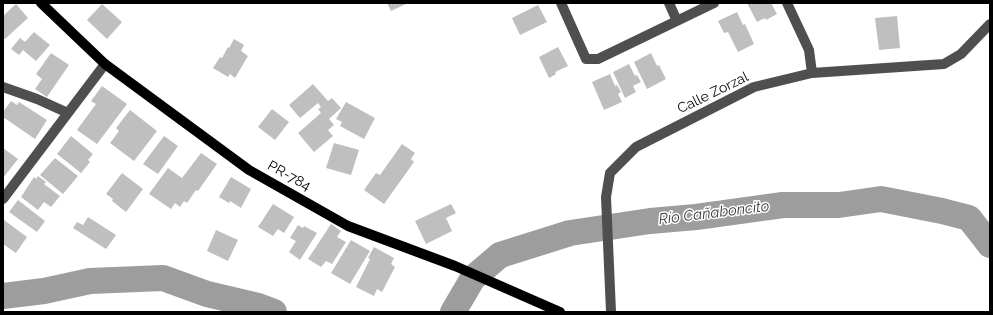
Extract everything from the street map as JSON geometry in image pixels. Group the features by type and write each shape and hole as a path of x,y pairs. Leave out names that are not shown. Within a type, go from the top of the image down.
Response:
{"main road":[{"name":"PR-784","path":"41,3 105,64 249,170 348,226 455,266 560,312"}],"street":[{"path":"560,3 586,59 598,59 714,3"},
{"path":"669,3 677,21"},
{"path":"787,3 808,50 812,73"},
{"name":"Calle Zorzal","path":"612,312 606,197 610,173 636,146 754,87 812,73 944,64 961,54 990,24"},
{"path":"3,199 105,64"},
{"path":"3,87 37,99 68,113"}],"building":[{"path":"387,3 408,3 391,11"},
{"path":"747,3 771,3 777,14 766,20 765,18 757,22"},
{"path":"16,4 28,18 5,39 3,37 3,16"},
{"path":"102,4 122,22 107,39 87,20"},
{"path":"538,5 547,22 520,35 512,18"},
{"path":"737,12 743,25 745,24 754,44 738,52 728,32 724,33 718,21"},
{"path":"897,16 900,48 879,50 875,18"},
{"path":"34,32 50,45 36,61 23,50 19,55 11,49 20,38 25,42"},
{"path":"234,39 244,45 241,51 248,56 235,78 230,74 228,77 213,68 220,57 222,58"},
{"path":"558,47 568,66 555,72 556,74 549,78 539,57"},
{"path":"51,53 69,65 47,97 35,89 42,79 36,74"},
{"path":"651,53 657,66 659,65 666,79 647,89 634,62"},
{"path":"629,64 635,76 637,75 641,82 633,86 636,92 625,98 613,72"},
{"path":"610,74 615,86 617,85 621,92 618,94 622,102 604,110 592,82"},
{"path":"313,84 328,101 332,98 341,108 329,119 334,125 328,130 333,136 314,152 298,133 321,113 318,109 321,107 318,103 300,118 289,105"},
{"path":"102,86 127,104 97,144 77,130 96,104 91,101"},
{"path":"11,101 17,105 19,102 47,120 35,139 3,117 3,112"},
{"path":"346,102 375,118 364,139 340,126 342,122 336,119"},
{"path":"272,109 289,122 275,140 258,127"},
{"path":"130,110 157,131 134,161 110,143 119,131 116,128"},
{"path":"71,136 93,154 88,160 90,162 81,173 57,154"},
{"path":"164,136 178,146 158,174 143,164"},
{"path":"334,143 359,150 351,175 326,168"},
{"path":"402,144 415,153 411,159 414,162 384,204 364,190 376,173 380,175"},
{"path":"3,148 18,159 3,178"},
{"path":"201,153 217,164 198,191 196,190 187,203 184,201 180,207 175,203 171,209 149,194 168,168 182,178"},
{"path":"55,158 78,176 63,194 40,175"},
{"path":"122,173 143,189 126,212 106,194"},
{"path":"38,176 46,182 44,184 60,196 51,207 44,202 38,210 21,197 34,177 36,179"},
{"path":"231,177 251,189 241,208 230,201 229,203 219,197"},
{"path":"18,200 45,221 37,232 9,212"},
{"path":"273,204 294,217 284,233 278,229 273,236 258,227"},
{"path":"451,204 456,213 446,218 452,231 426,244 415,221"},
{"path":"88,217 116,235 106,249 73,228 77,222 83,225"},
{"path":"4,220 27,237 16,253 3,244"},
{"path":"331,224 341,231 337,237 346,242 332,264 326,261 321,267 308,259"},
{"path":"298,225 303,228 304,226 317,233 300,260 289,252 296,241 290,238"},
{"path":"216,230 238,240 228,261 207,251"},
{"path":"351,240 370,251 350,284 331,273"},
{"path":"374,247 394,258 391,264 395,267 382,292 377,289 374,296 356,287 370,259 368,258"}],"waterway":[{"name":"Río Cañaboncito","path":"453,312 473,278 500,255 570,233 650,221 696,217 783,205 839,205 881,199 969,218 990,245"},
{"name":"Río Cañaboncito","path":"3,296 44,291 90,281 163,278 207,294 258,306 274,312"}]}
